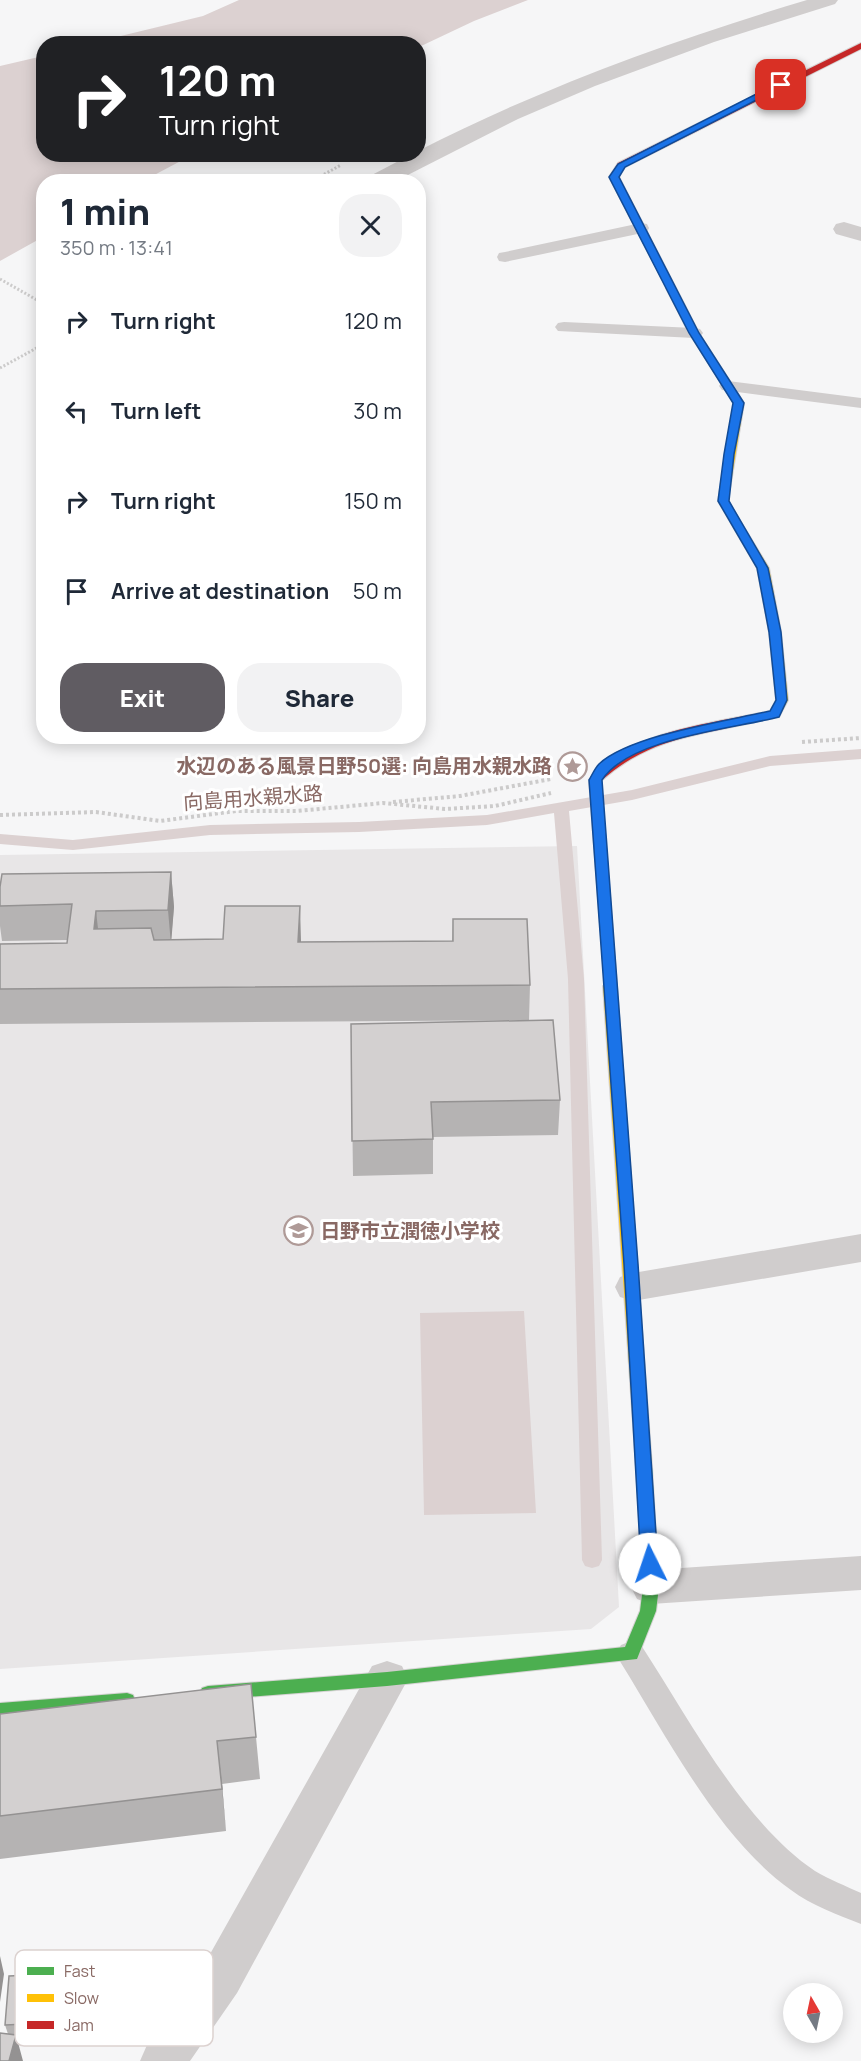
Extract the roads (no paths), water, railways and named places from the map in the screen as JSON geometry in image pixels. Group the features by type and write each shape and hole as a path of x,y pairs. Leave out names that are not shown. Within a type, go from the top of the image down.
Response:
{"street":[{"path":"426,157 511,114 604,76 711,36 828,0"},
{"path":"200,1694 631,1654 648,1611 651,1587 633,1287 600,824 592,785 604,767 628,752 672,736 775,714 782,700 775,632 763,568 723,501 739,403 694,333 614,177 621,165 861,46"},
{"path":"392,174 416,162"},
{"path":"633,1287 861,1248"},
{"path":"651,1587 861,1573"},
{"path":"213,1989 387,1678"},
{"path":"0,1711 141,1699"},
{"path":"163,2061 173,2046"}],"lane":[{"path":"505,257 641,228"},
{"path":"564,327 694,333"},
{"path":"728,386 861,404"},
{"path":"631,1654 736,1816 763,1846 798,1877 861,1909"}],"waterway":[{"path":"0,839 73,845 210,830 359,827 487,820 632,795 770,761 861,754"},
{"path":"561,808 576,979 592,1560"}],"place":[{"name":"水辺のある風景日野50選: 向島用水親水路","path":"573,766"},
{"name":"日野市立潤徳小学校","path":"299,1231"}]}
